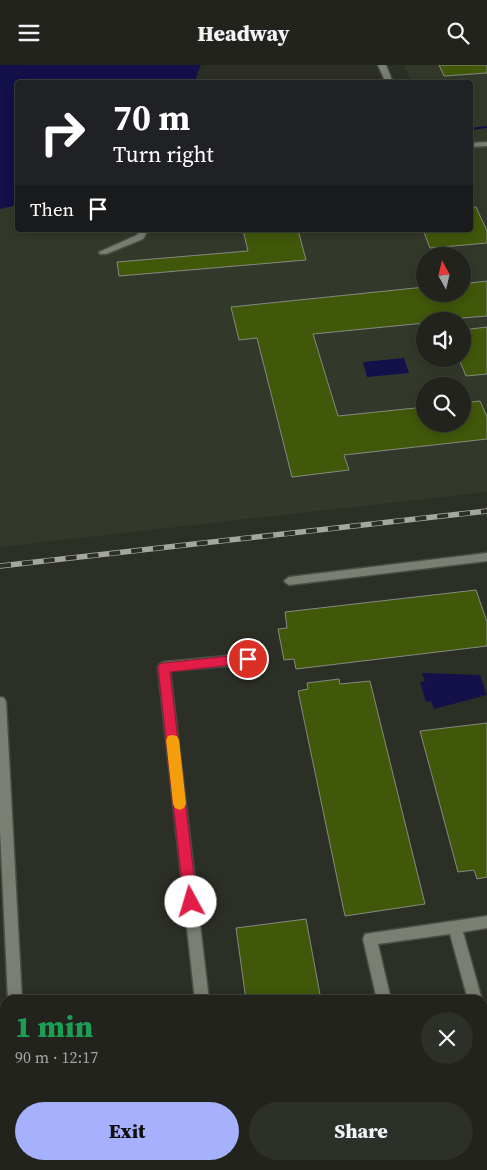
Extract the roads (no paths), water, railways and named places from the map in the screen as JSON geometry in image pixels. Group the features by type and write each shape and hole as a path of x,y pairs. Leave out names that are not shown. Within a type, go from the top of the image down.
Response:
{"lane":[{"path":"382,65 389,80"},
{"path":"473,145 487,144"},
{"path":"103,252 140,237 143,232"},
{"path":"289,581 487,557"},
{"path":"201,995 164,667 248,659"},
{"path":"0,702 15,995"},
{"path":"383,995 370,939 487,922"},
{"path":"456,926 474,995"}],"waterway":[{"path":"473,129 487,127"}],"railway":[{"path":"0,566 487,511"}]}
